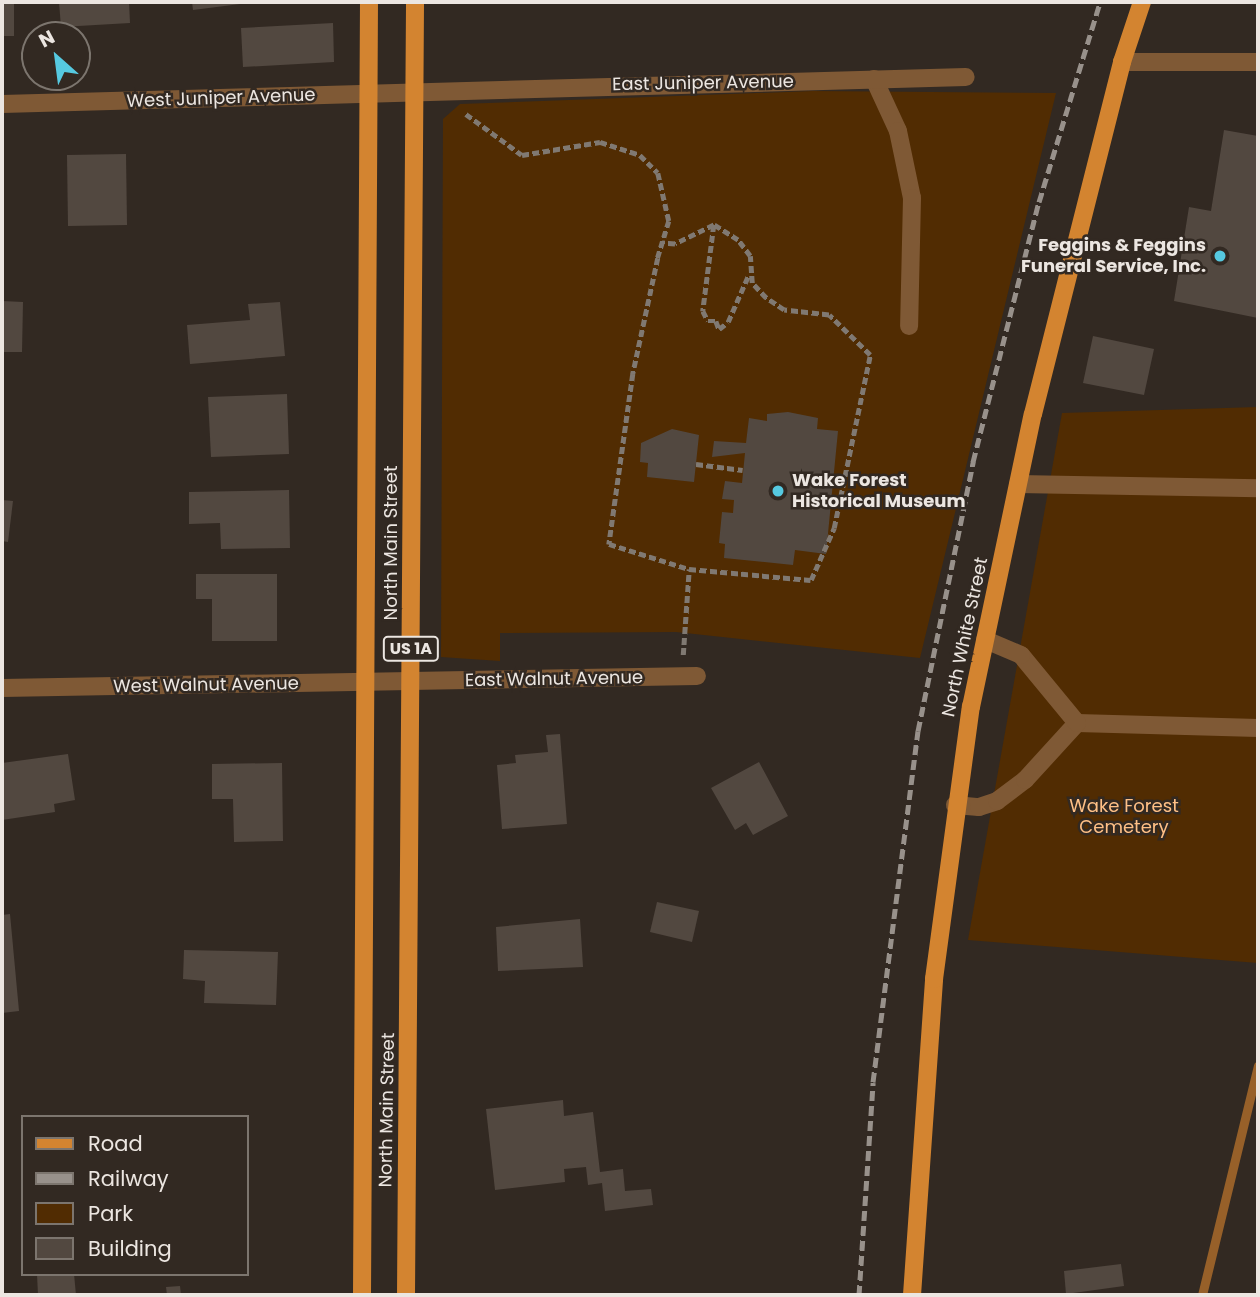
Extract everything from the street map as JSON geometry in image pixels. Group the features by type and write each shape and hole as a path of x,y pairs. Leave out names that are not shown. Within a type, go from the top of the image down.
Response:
{"main road":[{"name":"North Main Street","path":"362,1295 369,2"},
{"name":"North Main Street","path":"406,1295 415,2"},
{"name":"North White Street","path":"912,1295 925,1073 955,805 985,640 1018,484 1122,62 1142,2"}],"street":[{"path":"1122,62 1258,62"},
{"name":"East Juniper Avenue","path":"440,93 966,77"},
{"path":"874,79 898,131 912,198 909,326"},
{"name":"West Juniper Avenue","path":"2,104 440,93"},
{"path":"1018,484 1258,488"},
{"path":"985,640 1021,655 1077,723 1258,728"},
{"name":"East Walnut Avenue","path":"411,682 689,676"},
{"name":"West Walnut Avenue","path":"2,688 411,682"},
{"path":"955,805 979,807 997,800 1025,780 1077,723"}],"path":[{"path":"452,113 463,112 481,122 504,147 522,155 600,142 640,155 658,173 669,221 633,374 609,544 689,569 811,580 834,527 870,355 854,334 829,315 784,310 766,298 749,273"},
{"path":"662,243 675,244 714,225"},
{"path":"714,225 738,240 750,256 749,273 728,322 719,329 703,311 714,225"},
{"path":"696,464 743,470"},
{"path":"689,569 689,676"}],"green space":[{"path":"813,91 1056,93 920,658 676,632 500,633 500,661 441,657 443,119 460,104"},
{"name":"Wake Forest Cemetery","path":"1258,407 1258,963 968,940 1062,413"}],"building":[{"path":"2,2 14,2 14,36 2,36"},
{"path":"59,2 129,2 130,23 91,25 91,21 61,21"},
{"path":"192,2 248,2 248,3 193,10"},
{"path":"333,23 334,62 243,67 241,28"},
{"name":"Feggins & Feggins Funeral Service, Inc.","path":"1224,130 1258,136 1258,318 1174,301 1189,207 1211,211"},
{"path":"126,154 127,225 68,226 67,155"},
{"path":"2,301 23,302 22,352 2,352"},
{"path":"280,302 285,356 190,364 187,325 250,320 248,304"},
{"path":"1093,336 1154,349 1144,395 1083,383"},
{"path":"287,394 289,454 211,457 208,397"},
{"name":"Wake Forest Historical Museum","path":"788,412 818,418 817,429 838,431 826,554 795,550 793,565 724,558 725,544 719,543 722,512 733,513 734,500 722,499 725,481 742,483 745,453 712,457 714,441 746,443 749,418 767,421 767,414"},
{"path":"672,429 699,435 694,482 647,477 648,463 640,462 641,443"},
{"path":"289,490 290,548 221,549 220,523 189,524 189,492"},
{"path":"2,500 13,501 8,542 2,541"},
{"path":"196,574 277,574 277,641 212,641 212,599 196,599"},
{"path":"560,734 567,824 502,829 497,765 516,763 515,755 548,752 546,735"},
{"path":"68,754 75,800 54,804 55,812 2,820 2,763"},
{"path":"759,762 788,816 753,835 746,823 735,830 711,788"},
{"path":"282,763 283,841 234,842 233,799 212,799 212,764"},
{"path":"657,902 699,911 692,942 650,932"},
{"path":"10,914 19,1011 2,1013 2,915"},
{"path":"580,919 583,967 498,971 496,927"},
{"path":"184,950 278,952 276,1005 204,1003 205,981 183,979"},
{"path":"563,1100 564,1116 593,1112 600,1172 623,1169 625,1191 651,1189 653,1205 605,1211 602,1183 588,1185 586,1167 564,1169 565,1182 495,1190 486,1109"},
{"path":"1121,1264 1124,1286 1066,1294 1064,1271"},
{"path":"37,1276 74,1276 76,1295 38,1295"},
{"path":"180,1286 181,1295 167,1295 166,1287"}],"waterway":[{"path":"1202,1295 1258,1066"}],"railway":[{"path":"859,1295 873,1082 918,731 973,462 1039,202 1100,2"}],"place":[{"name":"Feggins & Feggins Funeral Service, Inc.","path":"1220,256"},
{"name":"Wake Forest Historical Museum","path":"778,491"}]}
